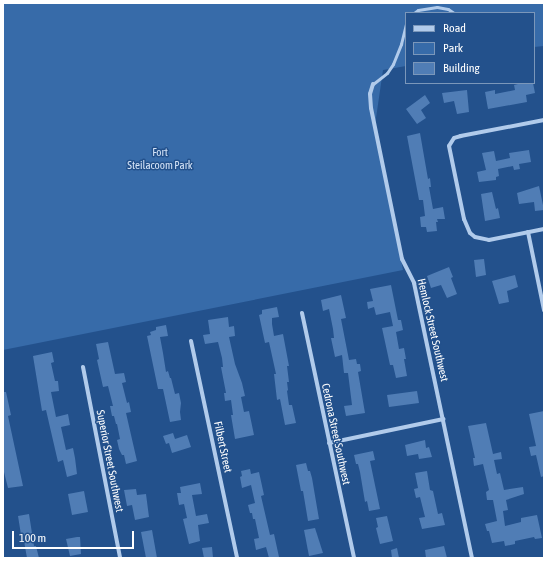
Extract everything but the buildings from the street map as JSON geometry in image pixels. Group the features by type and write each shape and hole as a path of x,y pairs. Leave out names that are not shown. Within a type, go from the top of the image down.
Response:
{"street":[{"name":"Hemlock Street Southwest","path":"373,84 370,94 371,108 402,259 414,283 444,419 472,558"},
{"path":"544,120 461,136 454,138 449,146 461,209 470,233 475,237 489,240 544,229"},
{"path":"528,232 544,310"},
{"name":"Cedrona Street Southwest","path":"302,313 354,558"},
{"name":"Filbert Street","path":"191,340 237,558"},
{"name":"Superior Street Southwest","path":"83,367 120,558"},
{"path":"329,443 444,419"}],"lane":[{"path":"415,12 418,10 437,7 448,9 452,12"},
{"path":"373,84 387,73 393,64 401,44 405,28"}],"green space":[{"name":"Fort Steilacoom Park","path":"3,3 544,3 544,46 535,47 535,12 405,12 405,66 383,70 375,125 403,270 3,350"}]}
